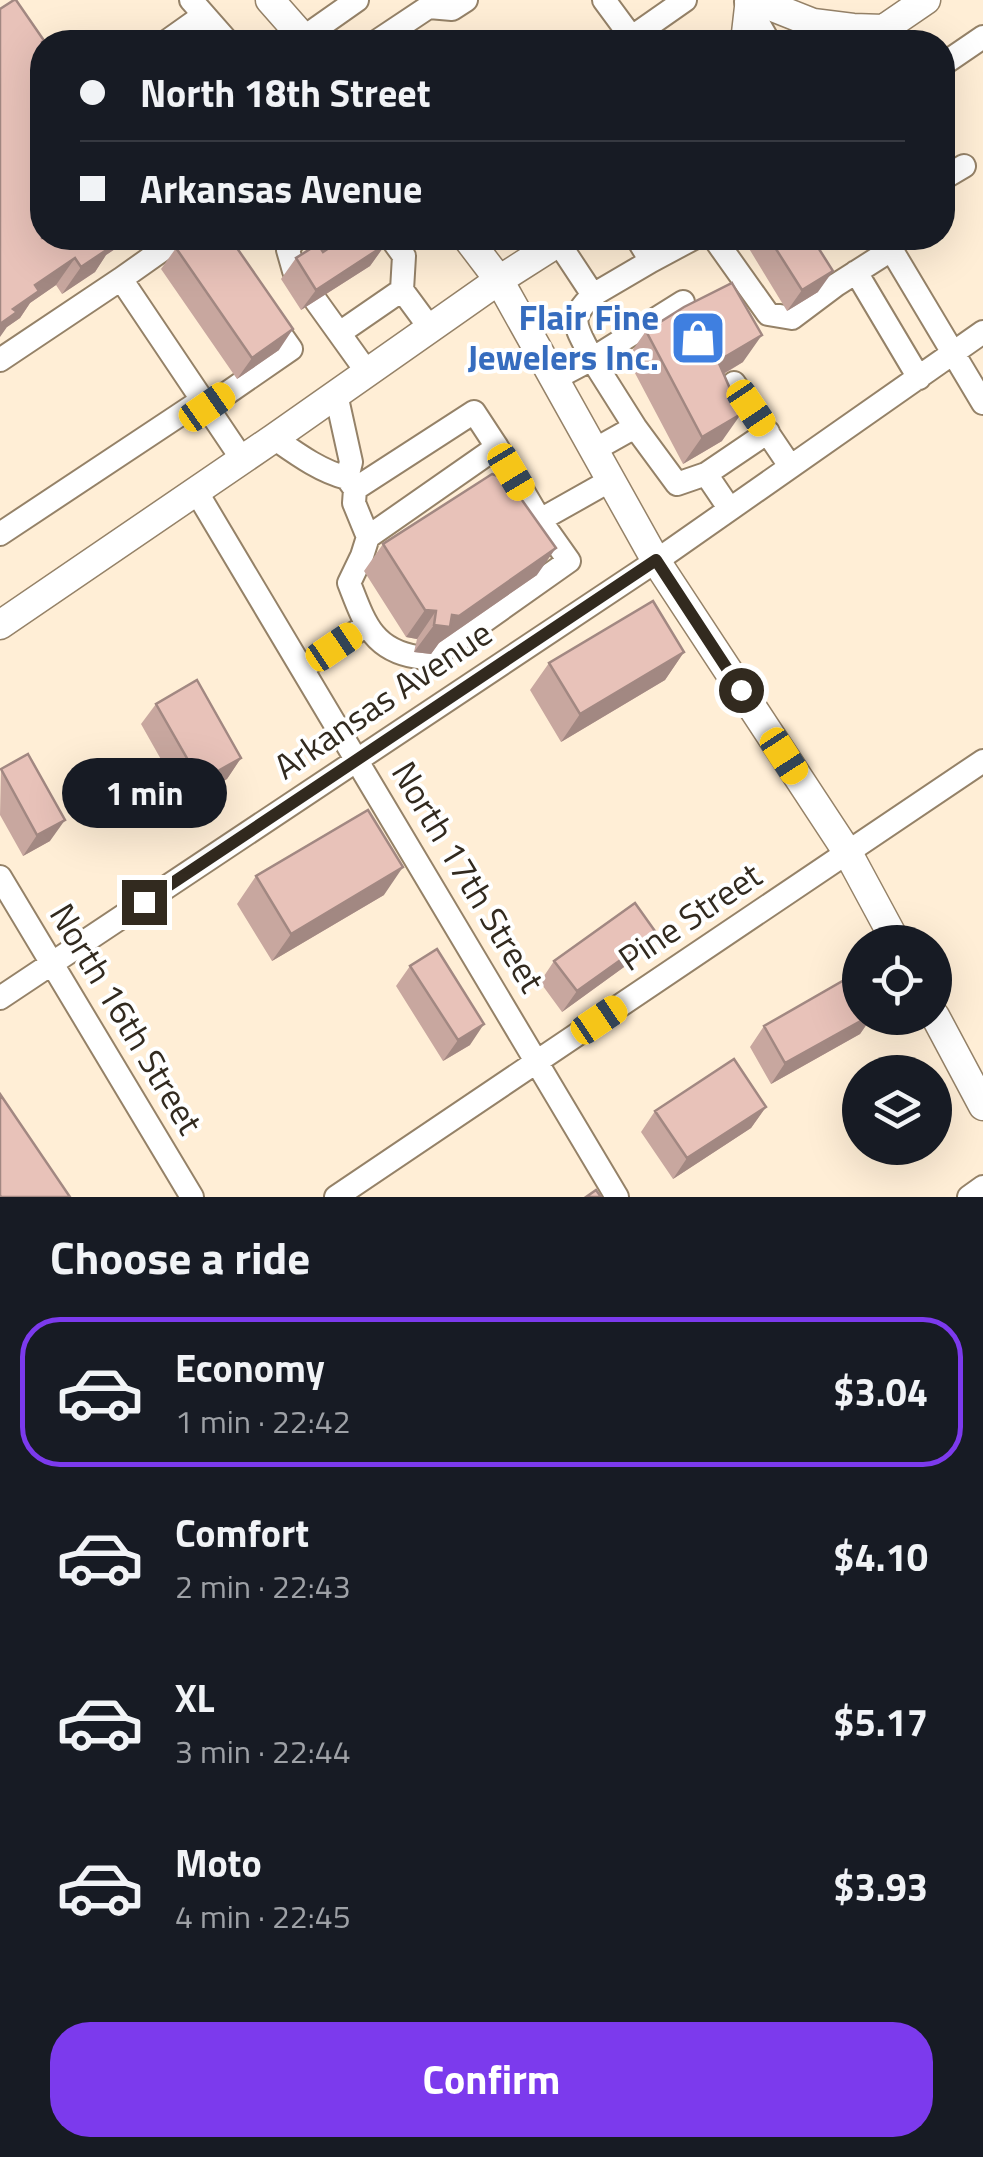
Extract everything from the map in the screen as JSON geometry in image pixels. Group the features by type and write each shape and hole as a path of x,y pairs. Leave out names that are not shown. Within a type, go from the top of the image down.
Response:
{"main road":[{"path":"270,0 296,30"},
{"path":"886,30 926,0"},
{"path":"746,30 750,2 812,23 859,30"},
{"path":"476,250 499,280 656,560 848,853 887,925"},
{"path":"0,625 546,250"},
{"path":"945,1035 983,1106"}],"street":[{"path":"318,30 357,0"},
{"path":"414,30 434,3 452,9 466,0"},
{"path":"604,0 623,30"},
{"path":"750,2 763,30"},
{"path":"643,30 673,4"},
{"path":"177,30 197,8 217,30"},
{"path":"955,56 983,37"},
{"path":"955,171 964,166"},
{"path":"0,360 120,279 148,250"},
{"path":"288,250 294,270"},
{"path":"399,250 404,256 402,290 430,328"},
{"path":"567,250 593,295"},
{"path":"644,250 651,261"},
{"path":"672,250 593,295 578,309 575,322 592,358 676,484 706,474 768,432"},
{"path":"723,250 768,314 792,318 839,275 878,250"},
{"path":"891,250 983,403"},
{"path":"839,275 919,378"},
{"path":"120,279 242,460"},
{"path":"340,332 402,290"},
{"path":"0,534 291,349 258,301"},
{"path":"316,301 367,372"},
{"path":"554,379 683,302"},
{"name":"Arkansas Avenue","path":"0,998 656,560 983,332"},
{"path":"734,383 790,466"},
{"path":"336,394 351,462 354,504 368,537"},
{"path":"351,483 474,412 569,561 432,645"},
{"path":"594,450 635,427"},
{"path":"274,438 302,458 351,483"},
{"path":"432,645 440,656 432,659 396,654 365,626 348,584 368,537 496,447"},
{"path":"706,474 729,508"},
{"path":"540,520 611,480"},
{"name":"North 17th Street","path":"196,491 617,1197"},
{"path":"303,668 365,626"},
{"path":"432,645 462,690"},
{"name":"Pine Street","path":"336,1197 983,762"},
{"name":"North 16th Street","path":"0,877 192,1197"},
{"path":"968,1197 983,1187"}],"building":[{"path":"16,0 37,30 30,30 30,250 106,250 81,267 75,258 35,285 39,291 13,309 17,312 0,324 0,9"},
{"path":"177,250 238,250 293,329 252,358"},
{"path":"309,250 377,250 316,290 296,258"},
{"path":"777,250 820,250 833,271 802,290"},
{"path":"732,283 762,335 718,361 741,414 702,437 646,331"},
{"path":"492,474 507,479 556,548 459,616 452,615 450,627 434,625 436,611 425,610 383,544"},
{"path":"653,601 684,652 580,714 549,663"},
{"path":"197,680 241,758 200,781 156,704"},
{"path":"28,754 65,820 37,835 1,769"},
{"path":"368,810 403,867 291,934 256,876"},
{"path":"635,903 657,934 577,991 554,961"},
{"path":"437,949 484,1024 458,1040 410,966"},
{"path":"842,981 842,1031 785,1063 764,1026"},
{"path":"734,1059 766,1107 687,1158 655,1111"},
{"path":"0,1094 70,1197 1,1197"}],"place":[{"name":"Flair Fine Jewelers Inc.","path":"698,338"}],"route":[{"path":"144,902 656,560 741,690"}]}
